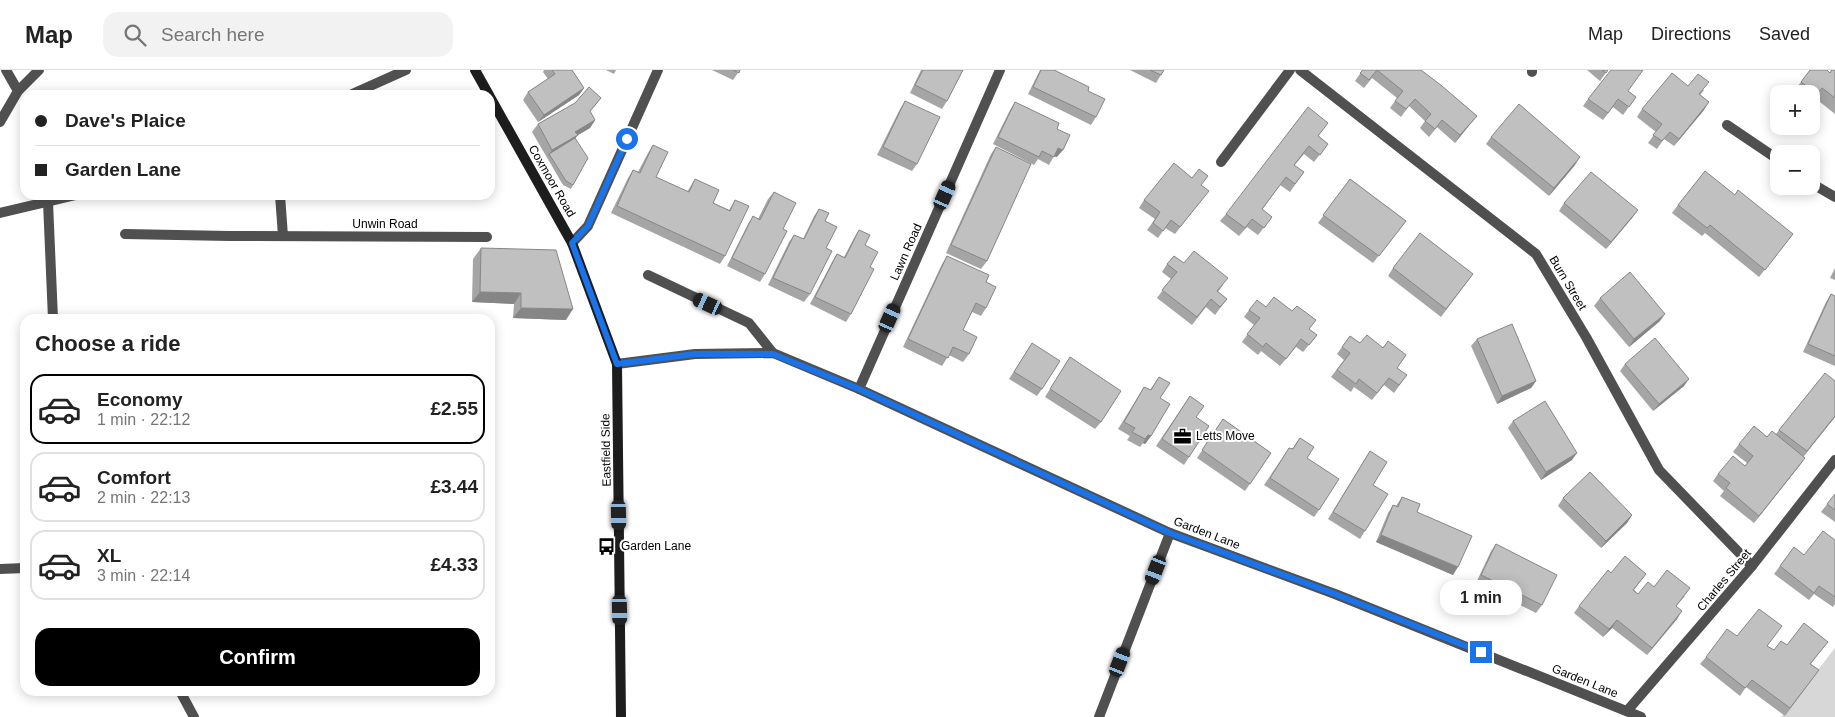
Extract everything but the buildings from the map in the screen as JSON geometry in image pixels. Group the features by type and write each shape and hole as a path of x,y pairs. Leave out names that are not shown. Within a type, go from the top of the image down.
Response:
{"street":[{"path":"6,70 18,91"},
{"path":"0,122 18,91 39,70"},
{"path":"361,90 406,70"},
{"name":"Coxmoor Road","path":"475,70 486,90"},
{"path":"572,243 588,226 658,70"},
{"name":"Lawn Road","path":"859,389 1000,70"},
{"path":"1220,162 1290,70"},
{"name":"Burn Street","path":"1300,70 1536,254 1586,337 1658,470 1752,566"},
{"name":"Coxmoor Road","path":"495,107 572,243 617,364"},
{"path":"1727,125 1770,154"},
{"path":"1820,188 1835,197"},
{"path":"0,209 56,200"},
{"path":"280,200 282,236"},
{"path":"48,202 53,314"},
{"name":"Unwin Road","path":"125,234 487,237"},
{"path":"648,275 749,323 773,354"},
{"name":"Garden Lane","path":"617,364 695,354 773,354 859,389 1170,533 1335,594 1641,717"},
{"name":"Eastfield Side","path":"617,364 621,717"},
{"name":"Charles Street","path":"1627,711 1752,566 1835,460"},
{"path":"1098,717 1170,533"},
{"path":"0,568 20,568"},
{"path":"183,696 194,717"}],"shaded area":[{"path":"1835,648 1835,717 1781,717"}],"place":[{"name":"Letts Move","path":"1182,436"},
{"name":"Garden Lane","path":"607,546"}],"route":[{"path":"627,139 588,226 572,243 617,364 695,354 773,354 859,389 1170,533 1335,594 1481,652"}]}
